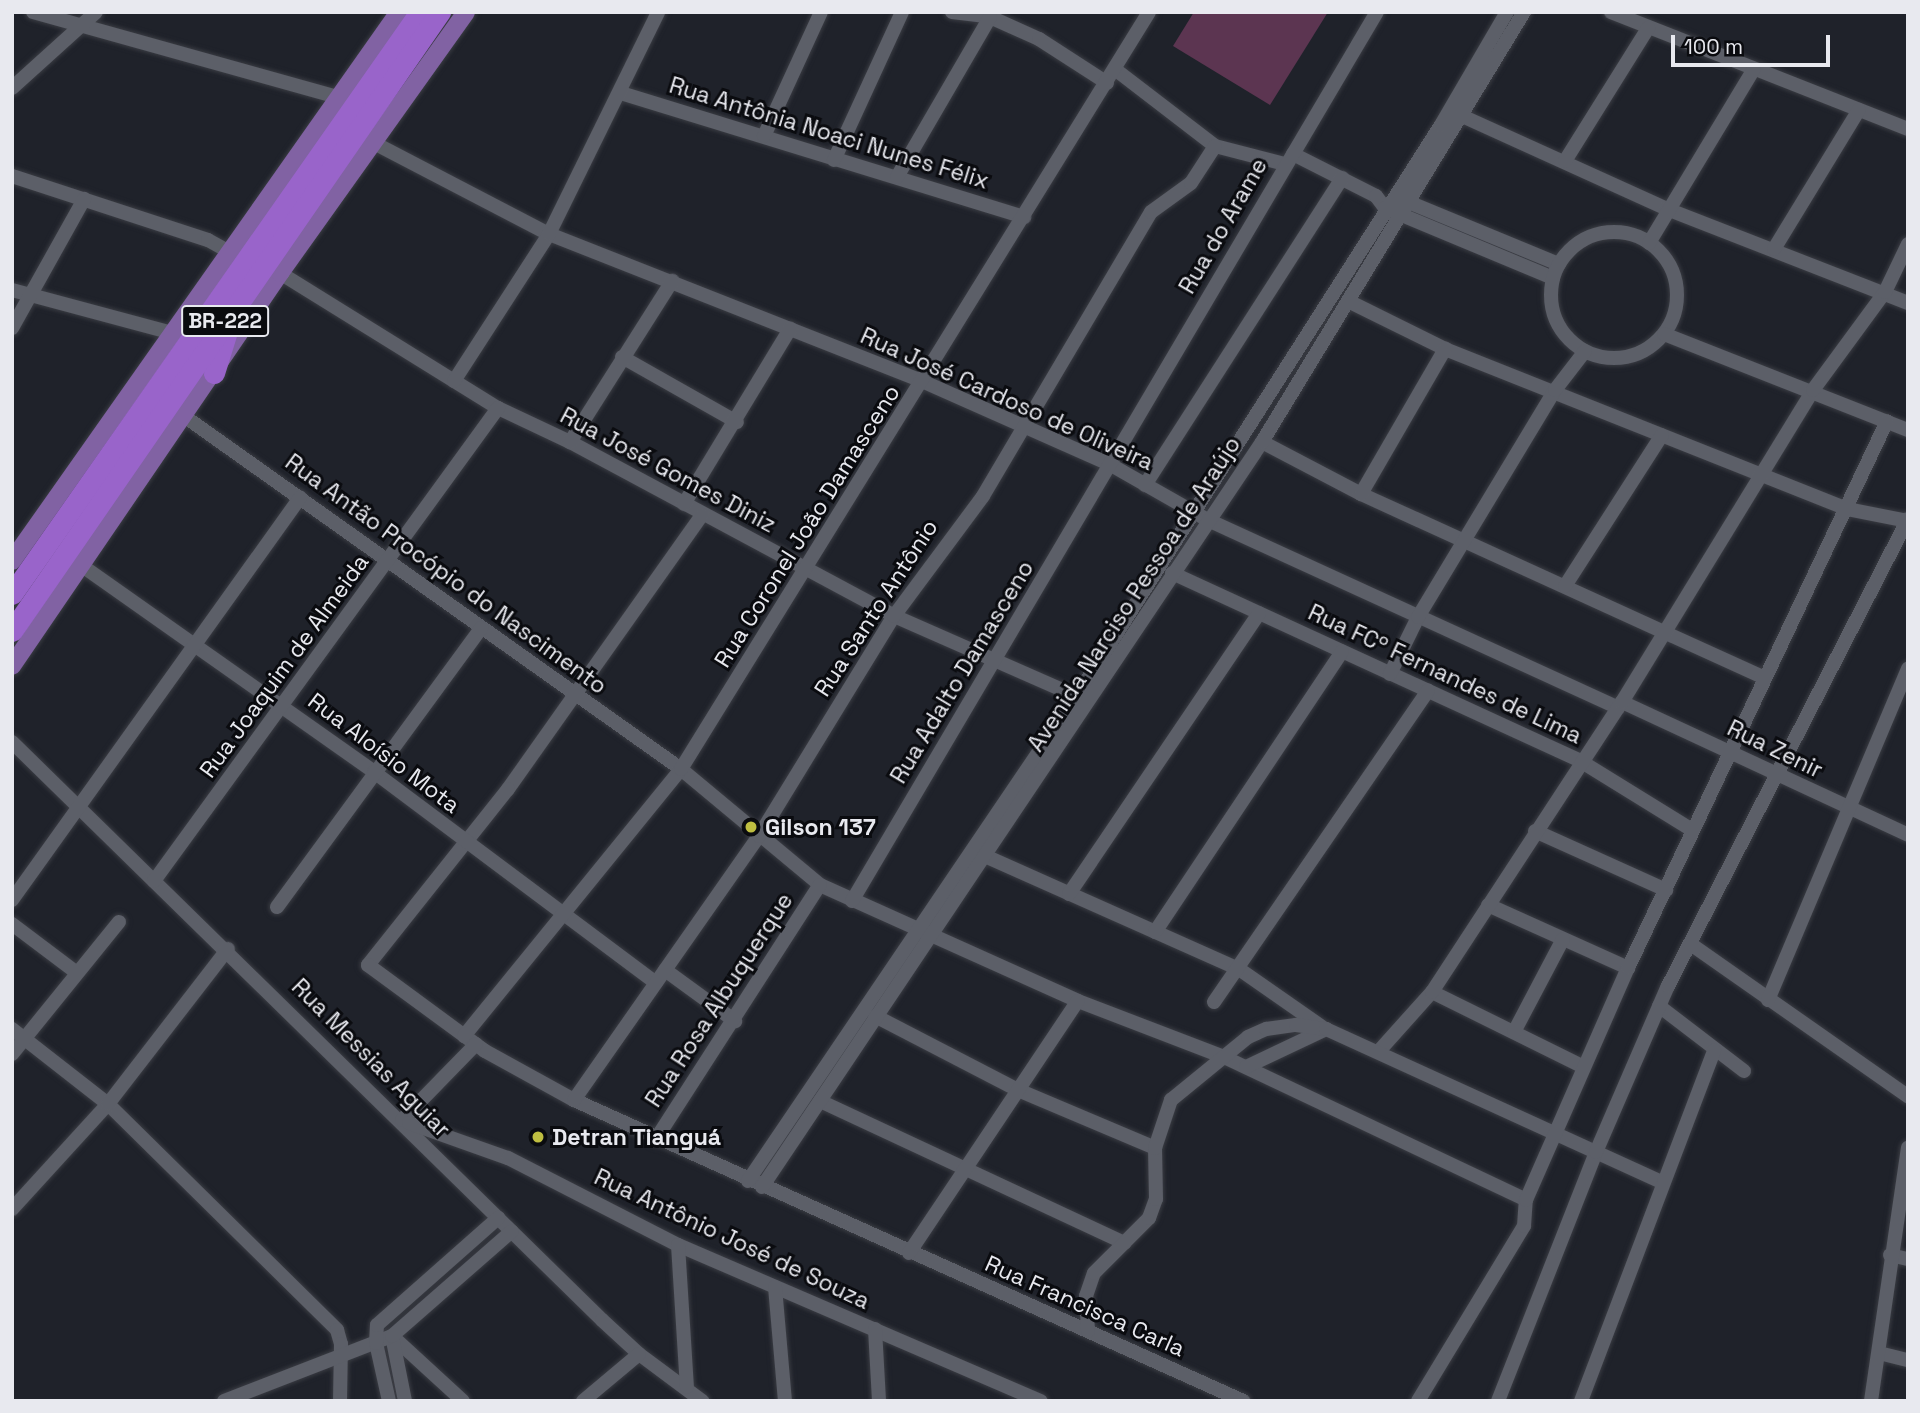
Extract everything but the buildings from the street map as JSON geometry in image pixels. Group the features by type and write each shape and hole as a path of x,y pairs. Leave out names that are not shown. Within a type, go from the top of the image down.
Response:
{"highway":[{"name":"BR-222","path":"12,594 420,12"},
{"name":"BR-222","path":"12,631 440,12"},
{"path":"214,373 234,308"},
{"path":"141,408 168,341"}],"main road":[{"name":"BR-222","path":"12,561 399,12"},
{"path":"12,666 280,273 467,12"}],"street":[{"path":"33,12 338,96"},
{"path":"12,89 96,12"},
{"path":"454,381 549,234 621,93 658,12"},
{"path":"764,136 821,12"},
{"path":"834,160 902,12"},
{"path":"952,12 990,17 1040,39 1107,83"},
{"name":"Rua Coronel João Damasceno","path":"403,1121 470,1040 565,913 681,769 924,382 1149,12"},
{"name":"Rua do Arame","path":"1111,465 1377,12"},
{"name":"Avenida Narciso Pessoa de Araújo","path":"755,1184 1201,517 1385,208 1507,12"},
{"name":"Avenida Narciso Pessoa de Araújo","path":"755,1184 820,1101 925,932 985,856 1081,698 1172,573 1201,517 1262,442 1350,302 1524,12"},
{"path":"1611,12 1908,129"},
{"path":"897,177 990,17"},
{"path":"1565,161 1648,28"},
{"path":"1649,243 1667,209 1754,69"},
{"path":"1116,70 1215,146 1289,159 1342,178 1376,196 1385,208 1405,209 1559,264"},
{"name":"Rua Antônia Noaci Nunes Félix","path":"621,93 1024,217"},
{"path":"1773,249 1859,110"},
{"path":"1462,116 1667,209 1908,303"},
{"name":"Rua José Cardoso de Oliveira","path":"374,143 549,234 924,382 1111,465 1201,517 1418,617 1620,705"},
{"name":"Rua Santo Antônio","path":"574,1100 759,836 894,616 983,496 1151,212 1191,183 1215,146"},
{"path":"12,176 208,240 230,251"},
{"path":"1145,485 1342,178"},
{"path":"1376,196 1394,195 1405,209 1553,278"},
{"path":"12,328 84,199"},
{"path":"1606,232 1625,233 1649,243 1670,264 1676,281 1676,309 1664,334 1644,350 1619,358 1585,351 1571,341 1553,312 1553,278 1559,264 1573,247 1606,232"},
{"path":"1379,1051 1432,992 1620,705 1813,390 1885,292 1908,244"},
{"name":"Rua José Gomes Diniz","path":"280,273 498,408 570,442 894,616 993,663 1081,698"},
{"path":"570,442 672,281"},
{"path":"12,290 168,341"},
{"path":"1350,302 1445,349 1555,390 1847,509 1907,520 1774,775 1692,945 1659,1006 1595,1152 1499,1401"},
{"path":"684,504 737,422 790,329"},
{"path":"1664,334 1813,390 1908,430"},
{"path":"1361,494 1445,349"},
{"path":"1390,674 1418,617 1555,390 1585,351"},
{"path":"622,357 737,422"},
{"name":"Rua Joaquim de Almeida","path":"154,881 498,408"},
{"name":"Rua Antão Procópio do Nascimento","path":"184,416 681,769 820,885 1078,1001 1224,1057 1527,1200"},
{"path":"1418,1401 1524,1226 1527,1200 1628,968 1887,421"},
{"path":"1565,586 1662,435"},
{"path":"1262,442 1361,494 1764,678"},
{"name":"Rua Adalto Damasceno","path":"852,901 1111,465"},
{"path":"12,900 83,806 192,644 300,497"},
{"path":"465,842 575,694 702,514"},
{"name":"Rua Aloísio Mota","path":"81,565 282,705 656,983"},
{"name":"Rua FCº Fernandes de Lima","path":"1172,573 1582,762 1692,830"},
{"path":"1069,894 1259,613"},
{"path":"277,907 481,628"},
{"path":"1155,932 1342,652"},
{"path":"1768,1000 1845,809 1908,668"},
{"path":"1214,1002 1239,970 1428,691"},
{"name":"Rua Zenir","path":"1620,705 1730,751 1845,809 1908,835"},
{"name":"Rua Messias Aguiar","path":"12,742 83,806 154,881 228,949 639,1354 687,1387 702,1401"},
{"path":"1535,831 1666,890"},
{"name":"Rua Francisca Carla","path":"465,842 368,965 470,1040 574,1100 656,1139 1243,1401"},
{"path":"985,856 1239,970 1326,1030"},
{"name":"Rua Rosa Albuquerque","path":"656,1139 735,1021 820,885"},
{"path":"1488,905 1628,968"},
{"path":"12,1054 119,922"},
{"path":"12,924 78,973"},
{"path":"1514,1032 1563,939"},
{"path":"1692,945 1908,1096"},
{"path":"12,1209 108,1104 228,949"},
{"path":"665,970 735,1021"},
{"path":"1432,992 1584,1067"},
{"path":"909,1253 1078,1001"},
{"path":"1659,1006 1744,1071"},
{"path":"875,1016 1018,1090 1155,1147"},
{"path":"1088,1331 1089,1284 1149,1218 1156,1199 1155,1147 1171,1100 1224,1057 1266,1029 1296,1025 1326,1030 1379,1051 1662,1182"},
{"path":"12,1029 108,1104 337,1330 341,1357 340,1401"},
{"path":"1246,1067 1326,1030"},
{"path":"1581,1401 1714,1050"},
{"path":"820,1101 964,1171 1124,1243"},
{"name":"Rua Antônio José de Souza","path":"403,1121 508,1158 678,1245 1041,1401"},
{"path":"1871,1401 1890,1255 1907,1155"},
{"path":"389,1401 376,1343 383,1316 498,1218"},
{"path":"484,1231 496,1245"},
{"path":"225,1401 246,1397 392,1336 512,1231"},
{"path":"678,1245 687,1387"},
{"path":"1890,1255 1908,1259"},
{"path":"448,1261 461,1275"},
{"path":"775,1287 786,1401"},
{"path":"874,1329 883,1399"},
{"path":"392,1336 405,1401"},
{"path":"392,1336 463,1401"},
{"path":"1879,1353 1908,1360"},
{"path":"583,1401 639,1354"}],"shaded area":[{"path":"1194,12 1328,12 1270,105 1173,46"}],"place":[{"name":"Gilson 137","path":"751,827"},
{"name":"Detran Tianguá","path":"538,1137"}]}
